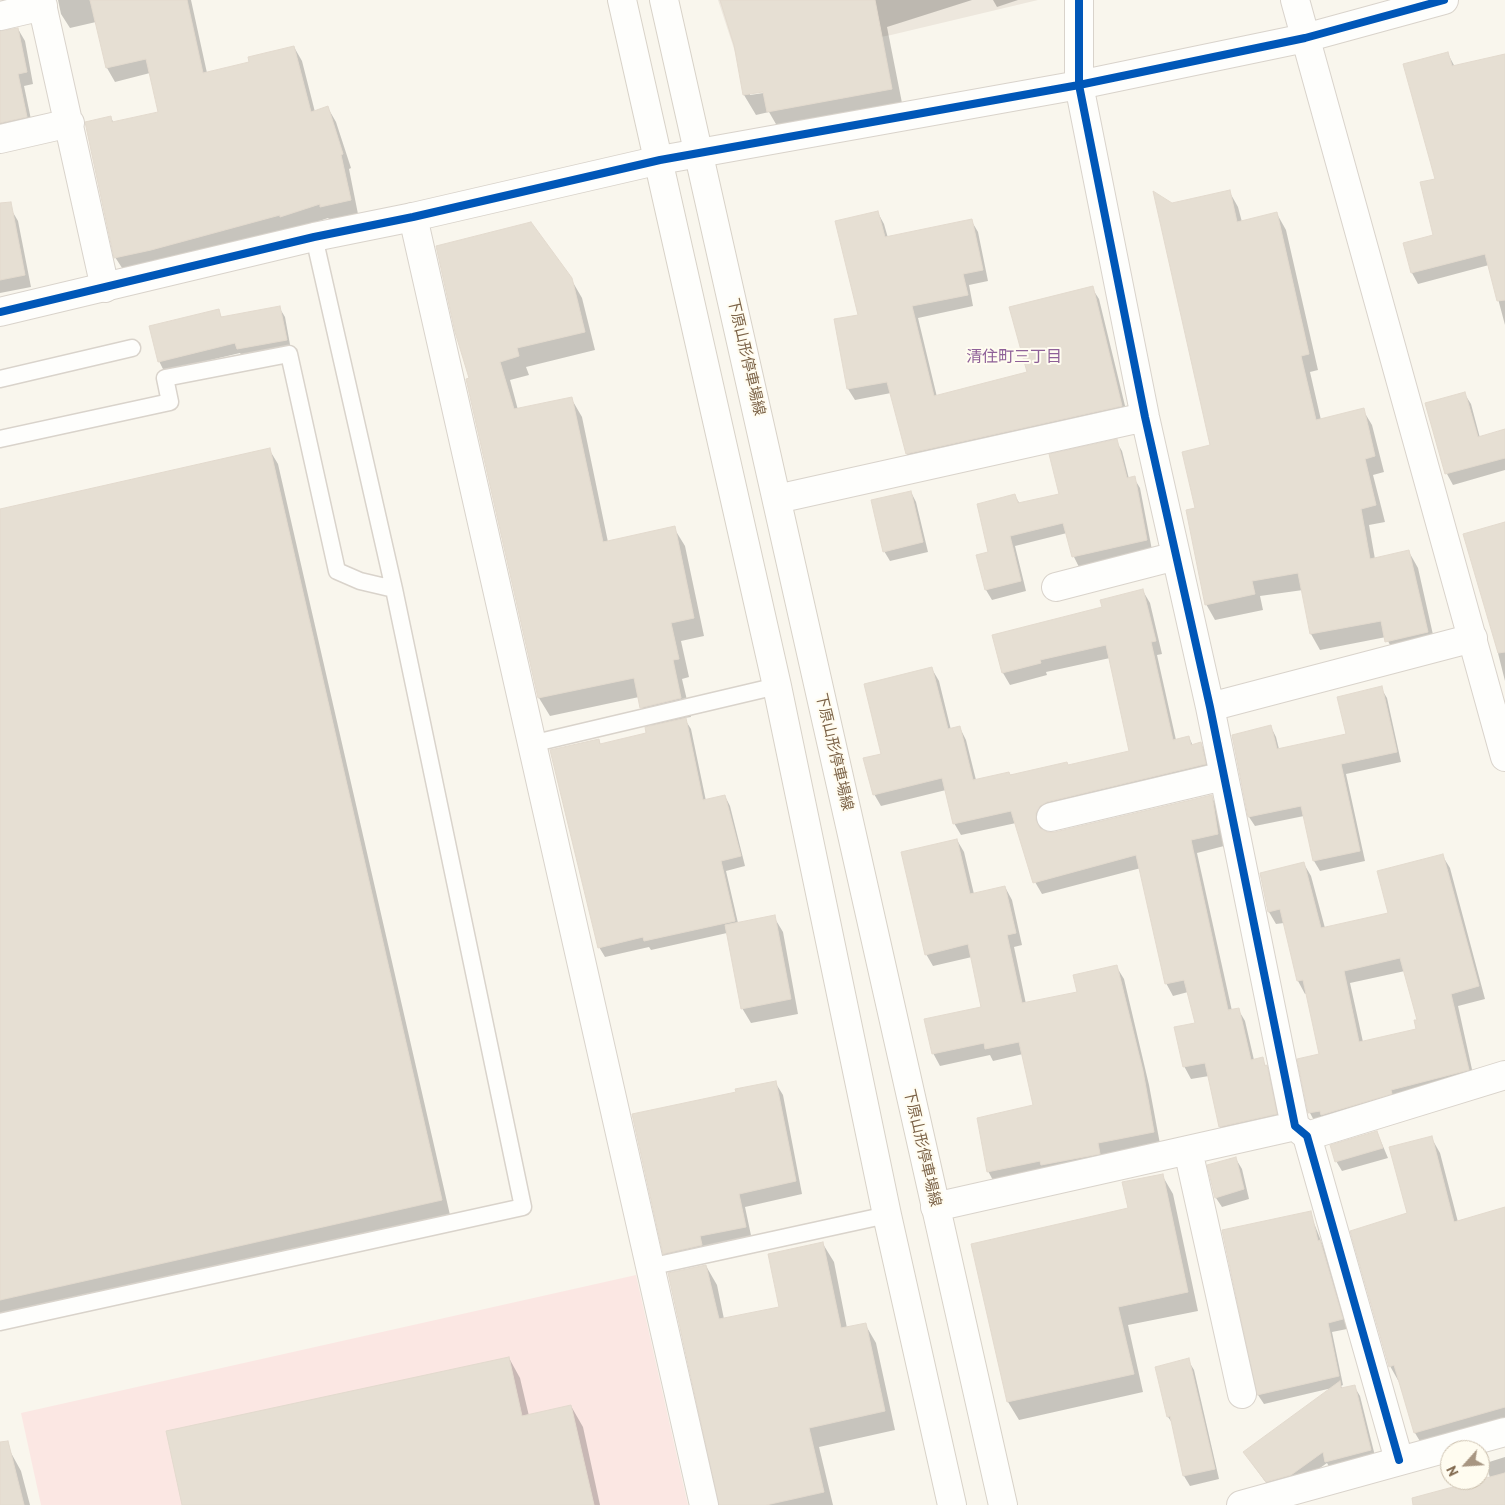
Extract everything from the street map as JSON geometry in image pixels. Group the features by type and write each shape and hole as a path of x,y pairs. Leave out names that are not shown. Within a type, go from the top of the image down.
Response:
{"street":[{"path":"622,0 660,160 777,686 887,1215 952,1505"},
{"name":"下原山形停車場線","path":"664,0 1003,1505"},
{"path":"1079,0 1079,85 1145,417 1210,707 1301,1131 1399,1460"},
{"path":"1295,0 1505,757"},
{"path":"0,312 314,236 413,217 660,160 1079,85 1305,38 1444,0"},
{"path":"0,16 42,3 105,288"},
{"path":"0,139 70,123"},
{"path":"413,217 704,1505"},
{"path":"777,499 1145,417"},
{"path":"1056,588 1176,556"},
{"path":"1210,707 1473,638"},
{"path":"1051,817 1224,776"},
{"path":"935,1207 1188,1150 1301,1131 1505,1075"},
{"path":"1188,1150 1242,1394"},
{"path":"1240,1505 1505,1432"}],"lane":[{"path":"0,1322 523,1207 394,589 314,236"},
{"path":"0,379 132,348"},
{"path":"0,439 170,402 165,378 289,354 337,571 360,581 394,589"},
{"path":"531,744 777,686"},
{"path":"649,1267 887,1215"}],"shaded area":[{"path":"718,0 1038,0 891,35 739,64"},
{"path":"636,1275 688,1505 41,1505 21,1413"}],"building":[{"path":"90,0 187,0 203,73 249,62 248,57 294,46 311,112 328,106 343,154 341,155 351,200 320,207 320,204 280,217 280,215 151,250 114,258 85,122 111,116 112,122 158,112 146,59 106,68"},
{"path":"720,0 875,0 892,89 767,112 763,92 743,95 734,45"},
{"path":"18,28 27,72 18,74 27,117 0,123 0,31"},
{"path":"1448,52 1452,66 1505,54 1505,300 1497,301 1485,254 1411,273 1403,243 1433,235 1420,182 1435,179 1403,64"},
{"path":"1230,190 1237,222 1277,212 1309,354 1301,356 1316,420 1364,408 1375,456 1365,459 1376,505 1361,509 1370,559 1409,550 1428,632 1385,642 1381,621 1310,634 1298,573 1252,581 1255,594 1205,605 1186,510 1195,508 1182,452 1210,445 1153,191 1172,203"},
{"path":"11,202 25,275 0,280 0,203"},
{"path":"878,211 885,237 972,219 983,270 963,274 968,295 912,306 934,396 1027,372 1009,307 1093,286 1122,406 906,454 887,382 847,389 834,319 858,315 835,221"},
{"path":"531,222 572,278 585,332 517,348 519,356 500,362 514,409 572,397 603,542 675,526 694,618 671,623 679,659 673,660 681,698 640,708 634,678 538,698 466,379 469,378 455,332 436,246"},
{"path":"280,306 287,340 237,349 235,343 158,362 149,326 219,309 221,317"},
{"path":"1465,392 1478,437 1505,429 1505,458 1445,474 1425,403"},
{"path":"1117,439 1127,478 1135,476 1147,540 1072,557 1063,523 1010,536 1021,581 985,590 976,555 988,552 977,504 1015,494 1018,503 1059,494 1049,454"},
{"path":"270,448 442,1200 0,1300 0,509"},
{"path":"911,491 923,542 883,552 871,500"},
{"path":"1505,522 1505,652 1498,653 1463,534"},
{"path":"1143,589 1156,641 1151,642 1173,740 1189,736 1191,745 1201,742 1206,764 1047,802 1040,806 1036,813 1036,820 1040,828 1047,832 1055,832 1212,795 1218,834 1191,840 1228,1010 1239,1008 1251,1060 1263,1057 1265,1066 1267,1065 1277,1114 1219,1127 1205,1063 1183,1067 1174,1027 1195,1023 1184,980 1165,984 1136,855 1033,883 1011,811 953,824 942,778 873,795 863,758 881,754 864,684 932,667 948,729 960,726 973,780 1009,772 1010,775 1067,762 1068,765 1129,751 1106,645 1040,660 1041,663 1002,673 992,635 1102,607 1100,600"},
{"path":"1382,686 1397,752 1341,764 1360,851 1313,861 1301,806 1248,817 1232,735 1271,725 1277,749 1346,734 1337,697"},
{"path":"686,718 703,800 725,795 741,856 721,861 735,921 644,941 643,937 598,948 550,750 599,739 600,744 646,733 645,727"},
{"path":"957,839 970,894 1005,886 1016,933 1007,935 1022,1003 1077,992 1073,975 1117,965 1143,1071 1154,1132 1098,1143 1100,1154 1041,1165 1040,1161 987,1172 977,1118 1033,1105 1019,1042 985,1049 984,1043 932,1054 924,1019 981,1007 968,944 925,955 901,852"},
{"path":"1443,854 1479,986 1451,994 1469,1070 1391,1090 1392,1094 1321,1115 1320,1111 1308,1113 1297,1059 1319,1054 1303,980 1297,981 1280,909 1268,912 1260,873 1304,862 1321,928 1388,913 1377,871","holes":["1400,958 1417,1020 1414,1020 1416,1029 1359,1042 1344,971"]},
{"path":"775,915 791,999 741,1009 725,925"},
{"path":"776,1081 796,1181 739,1194 746,1227 700,1236 702,1245 663,1254 632,1114 736,1092 735,1089"},
{"path":"1377,1131 1383,1148 1335,1162 1330,1145"},
{"path":"1432,1136 1454,1222 1505,1207 1505,1407 1414,1433 1394,1365 1389,1367 1350,1231 1407,1213 1389,1147"},
{"path":"1236,1157 1244,1189 1215,1198 1207,1165"},
{"path":"1163,1174 1188,1292 1118,1307 1134,1374 1007,1402 971,1244 1128,1208 1122,1182"},
{"path":"1311,1211 1318,1241 1320,1240 1343,1319 1328,1323 1339,1376 1257,1395 1222,1230"},
{"path":"823,1242 841,1328 866,1323 885,1411 809,1428 824,1492 766,1505 719,1505 668,1273 706,1265 719,1319 779,1307 768,1254"},
{"path":"509,1357 522,1416 571,1405 594,1505 182,1505 166,1431"},
{"path":"1189,1358 1215,1469 1183,1476 1170,1416 1167,1417 1155,1367"},
{"path":"1340,1381 1341,1388 1355,1385 1371,1450 1325,1462 1323,1452 1291,1475 1266,1482 1243,1452"},
{"path":"8,1441 24,1505 0,1505 0,1442"},
{"path":"1505,1473 1505,1505 1413,1505 1412,1498 1442,1490 1490,1490 1490,1477"}],"cycle path":[{"path":"1079,0 1079,85 1145,417 1210,707 1295,1126 1307,1136 1399,1460"},
{"path":"0,312 314,237 413,217 660,160 1079,85 1305,38 1444,0"}],"district":[{"name":"清住町三丁目","path":"1014,357"}]}
